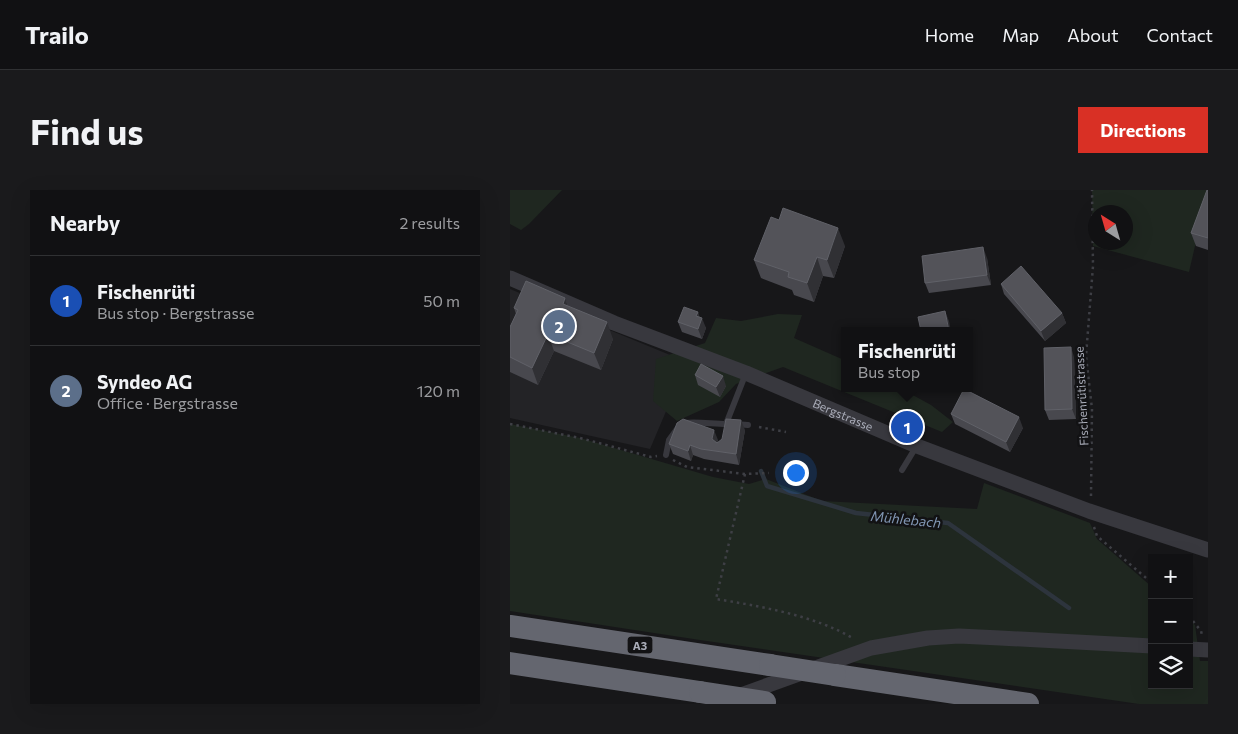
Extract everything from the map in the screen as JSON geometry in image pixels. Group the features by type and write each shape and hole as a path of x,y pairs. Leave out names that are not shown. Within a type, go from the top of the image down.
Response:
{"highway":[{"name":"A3","path":"510,626 1028,704"},
{"path":"510,663 707,698 771,703"}],"street":[{"name":"Bergstrasse","path":"510,278 614,323 746,373 917,446 1089,511 1208,550"},
{"path":"707,698 871,648 928,638 959,636 1148,646"}],"lane":[{"path":"724,432 746,373"},
{"path":"666,455 669,440 681,424 691,422 704,424 748,424"},
{"path":"902,470 917,446"}],"path":[{"name":"Fischenrütistrasse","path":"1089,511 1092,409 1086,356 1093,266 1092,190"},
{"path":"510,424 580,438 651,457 666,455 676,464 687,468 708,468 745,474 769,472"},
{"path":"748,424 786,432"},
{"path":"745,474 716,599 754,605 800,617 845,633 871,648"},
{"path":"1089,511 1097,536 1148,580"},
{"path":"1193,619 1201,631 1200,649"}],"shaded area":[{"path":"510,190 562,190 521,230 510,224"},
{"path":"1092,190 1208,190 1189,272 1108,250 1133,250 1133,205 1092,205"},
{"path":"510,289 687,362 650,449 510,418"},
{"path":"778,314 802,315 794,338 841,359 841,391 783,367 736,384 719,402 677,421 653,401 656,359 705,343 716,318 741,321"},
{"path":"844,392 907,392 931,405 953,422 942,432"},
{"path":"510,424 580,438 713,477 749,484 766,479 822,501 977,509 984,483 1090,523 1097,539 1148,584 1148,689 1193,689 1193,623 1195,625 1200,661 1208,661 1208,704 1139,704 510,611"}],"building":[{"path":"1208,190 1208,238 1191,233"},
{"path":"783,208 838,228 827,260 817,257 807,283 788,277 789,272 754,260 771,217 779,220"},
{"path":"983,247 987,275 925,283 922,256"},
{"path":"1021,266 1062,313 1041,331 1001,284"},
{"path":"526,281 565,298 563,304 607,322 594,353 548,334 532,368 510,357 510,327 518,310 514,308"},
{"path":"684,307 698,312 696,316 702,318 698,329 678,322"},
{"path":"945,311 948,327 920,327 918,317"},
{"path":"1071,347 1072,409 1045,410 1044,348"},
{"path":"701,364 723,376 716,387 695,375"},
{"path":"962,392 970,392 1019,417 1006,442 951,414"},
{"path":"683,419 714,430 712,439 717,443 722,439 726,419 741,420 736,454 701,449 690,445 688,451 669,444 677,423"}],"waterway":[{"name":"Mühlebach","path":"761,471 767,486 856,513 948,523 1069,608"}],"place":[{"name":"Syndeo AG","path":"559,326"},
{"name":"Fischenrüti","path":"907,427"}]}
